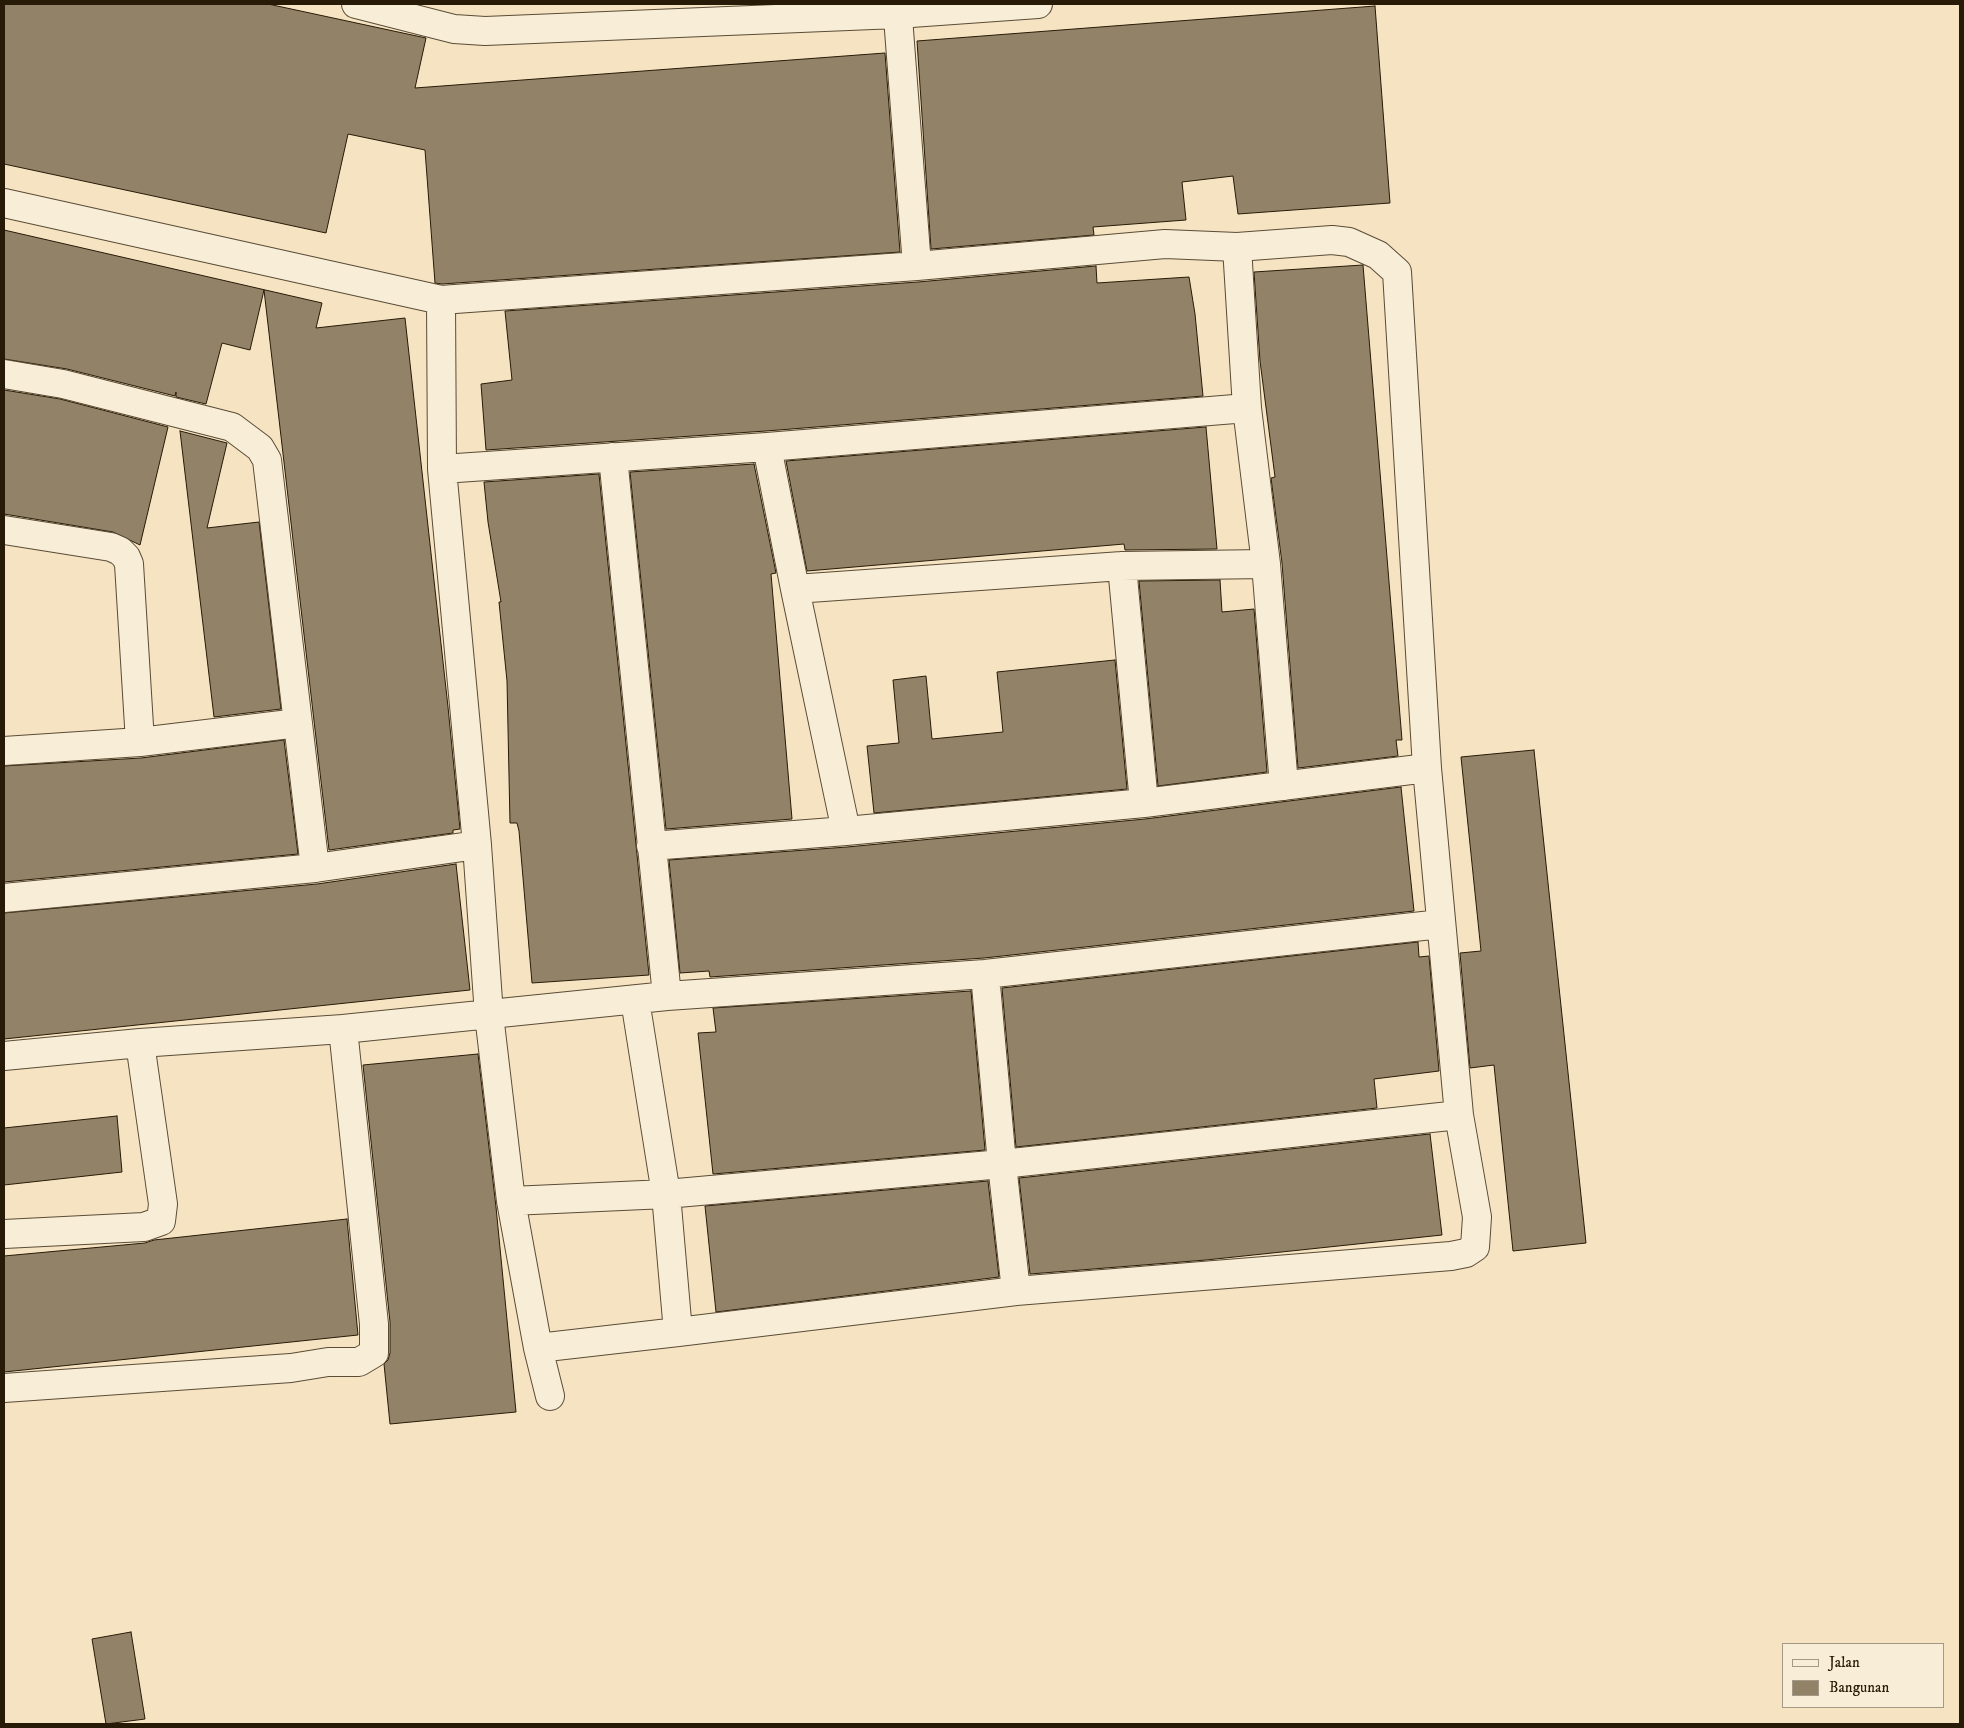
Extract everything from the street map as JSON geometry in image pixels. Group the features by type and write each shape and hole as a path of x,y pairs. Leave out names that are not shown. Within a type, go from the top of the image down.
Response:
{"street":[{"path":"356,4 454,28 485,31 897,9 1038,4"},
{"path":"897,9 917,266"},
{"path":"4,203 441,300 917,266 1165,244 1238,247 1319,239 1349,242 1378,255 1398,272 1427,768 1459,1116 1478,1217 1474,1247 1466,1253 1451,1256 1016,1291 538,1348"},
{"path":"1238,247 1247,408 1266,564 1284,786"},
{"path":"441,300 442,469 477,845 488,1015 511,1201 538,1348 550,1396"},
{"path":"4,374 63,384 232,427 260,448 267,460 315,868"},
{"path":"442,469 768,446 1247,408"},
{"path":"768,446 795,588 846,831"},
{"path":"613,457 667,996"},
{"path":"4,530 111,548 120,551 126,557 129,564 140,742"},
{"path":"795,588 1122,566 1266,564"},
{"path":"1122,566 1144,803"},
{"path":"4,752 140,742 298,722"},
{"path":"651,846 846,831 1144,803 1427,768"},
{"path":"4,898 315,868 477,845"},
{"path":"4,1056 140,1043 342,1029 667,996 985,974 1442,924"},
{"path":"985,974 1002,1164 1016,1291"},
{"path":"635,1000 666,1194 678,1332"},
{"path":"4,1388 291,1368 328,1362 359,1362 374,1353 374,1324 342,1029"},
{"path":"4,1234 144,1227 161,1221 163,1204 140,1043"},
{"path":"511,1201 666,1194 1002,1164 1459,1116"}],"building":[{"path":"4,4 268,4 426,38 415,88 885,53 900,252 442,284 435,283 425,150 348,134 326,233 4,164"},
{"path":"1375,6 1390,203 1238,214 1233,176 1182,182 1186,220 1093,227 1094,235 931,249 917,41"},
{"path":"4,230 322,303 316,328 405,318 460,829 453,830 453,833 329,850 264,290 250,350 222,343 206,404 176,397 176,392 175,396 67,369 4,359"},
{"path":"1363,265 1402,740 1396,740 1398,756 1298,768 1282,563 1271,478 1275,477 1260,361 1254,272"},
{"path":"1096,266 1097,283 1189,277 1195,314 1203,396 766,431 486,450 481,384 512,380 505,311 918,282"},
{"path":"4,390 60,399 168,427 140,545 113,532 4,514"},
{"path":"1206,427 1217,549 1125,550 1124,544 807,571 786,461"},
{"path":"180,431 227,443 207,528 259,522 281,709 214,717"},
{"path":"754,464 776,573 771,574 792,819 666,829 630,472"},
{"path":"599,474 649,975 532,983 519,831 517,823 510,823 507,681 499,602 501,602 488,522 484,482"},
{"path":"1220,580 1222,612 1254,609 1267,772 1158,786 1139,581"},
{"path":"1115,660 1127,789 874,813 867,746 899,743 893,680 926,676 932,739 1003,732 997,672"},
{"path":"284,740 298,854 4,882 4,766 141,758"},
{"path":"1534,750 1586,1243 1513,1251 1494,1065 1470,1068 1460,953 1481,951 1461,757"},
{"path":"1401,787 1414,911 984,958 710,977 709,971 680,973 669,860 847,847 1145,819"},
{"path":"456,864 470,990 4,1039 4,913 317,884"},
{"path":"1418,942 1419,957 1429,956 1439,1071 1374,1079 1377,1108 1016,1147 1002,988"},
{"path":"971,991 985,1150 713,1174 698,1033 716,1032 713,1008"},
{"path":"478,1054 496,1207 516,1412 390,1424 384,1364 388,1360 390,1353 390,1322 363,1065"},
{"path":"117,1116 122,1172 4,1185 4,1128"},
{"path":"1430,1134 1442,1235 1206,1260 1030,1274 1019,1178"},
{"path":"988,1181 999,1277 716,1312 705,1206"},
{"path":"347,1219 358,1335 4,1372 4,1256 145,1243 154,1240"},
{"path":"131,1632 145,1719 106,1724 92,1639"}]}
